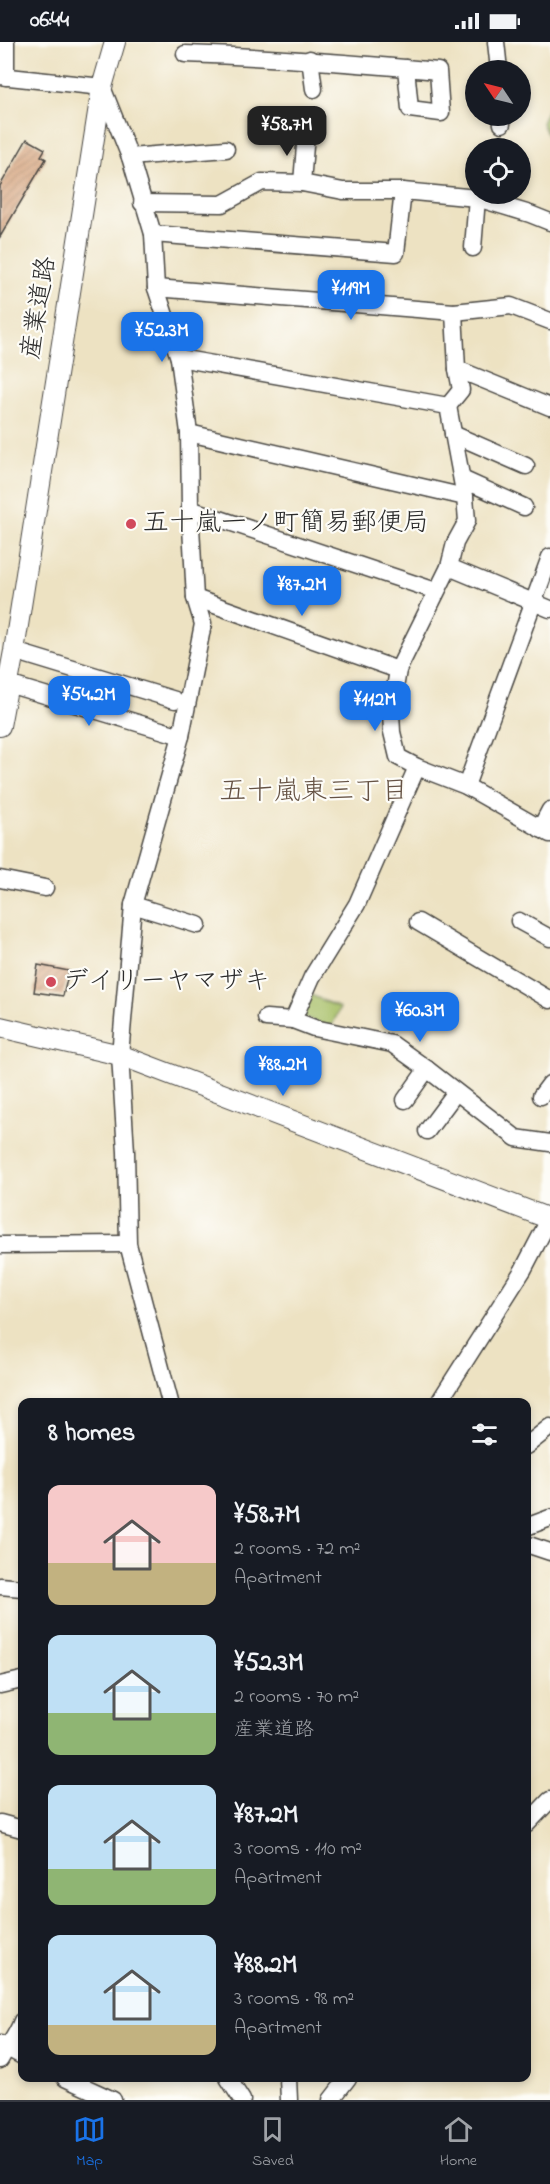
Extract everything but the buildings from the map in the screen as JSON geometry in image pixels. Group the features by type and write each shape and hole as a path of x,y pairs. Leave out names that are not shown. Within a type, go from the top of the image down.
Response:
{"street":[{"path":"6,42 3,76 102,87 130,158 153,234 156,288 179,358 189,433 195,598 203,624 181,736 133,905 120,1055 126,1152 128,1244 169,1398"},
{"name":"産業道路","path":"0,726 14,651 102,87 115,42"},
{"path":"496,42 498,60"},
{"path":"185,54 280,50 310,59 406,68"},
{"path":"310,59 314,89"},
{"path":"302,183 306,133"},
{"path":"130,158 226,149"},
{"path":"142,203 222,204 262,182 302,183 343,191 403,191 465,197"},
{"path":"153,234 396,253 403,191"},
{"path":"473,248 477,204"},
{"path":"497,204 550,222"},
{"path":"156,288 454,312 511,306 550,321"},
{"path":"454,312 457,369 461,390 448,406 465,497 467,521 455,543 449,567 398,670 391,713 392,732 398,757 466,786 545,832 550,810"},
{"path":"179,358 448,406"},
{"path":"457,369 550,407"},
{"path":"189,433 465,497"},
{"path":"453,434 526,466"},
{"path":"462,479 524,507"},
{"path":"190,509 436,591"},
{"path":"466,786 550,557"},
{"path":"449,567 550,609"},
{"path":"195,598 398,670"},
{"path":"14,651 174,700"},
{"path":"8,684 181,736"},
{"path":"293,1020 312,977 357,904 417,767"},
{"path":"0,879 45,888"},
{"path":"133,905 198,925"},
{"path":"519,921 550,938"},
{"path":"418,922 550,1000"},
{"path":"266,1018 293,1020 314,1028 392,1044 516,1138 550,1143"},
{"path":"0,1027 120,1055 550,1218 523,1270 442,1398"},
{"path":"405,1100 427,1069"},
{"path":"427,1131 456,1092"},
{"path":"0,1245 128,1244"},
{"path":"531,1442 550,1427"},
{"path":"531,1525 550,1518"},
{"path":"531,1546 550,1552"},
{"path":"0,1586 18,1588"},
{"path":"0,1685 18,1681"},
{"path":"531,1820 550,1800"},
{"path":"0,1823 18,1828"},
{"path":"2,2050 18,2034"},
{"path":"2,2050 18,2055"},
{"path":"74,2082 113,2100"},
{"path":"231,2082 242,2100"},
{"path":"288,2082 289,2100"},
{"path":"332,2100 345,2082"}],"green space":[{"path":"550,104 550,141 542,123"},
{"path":"311,995 340,1008 331,1028 301,1016"}],"place":[{"name":"五十嵐一ノ町簡易郵便局","path":"131,524"},
{"name":"デイリーヤマザキ","path":"51,982"}],"district":[{"name":"五十嵐東三丁目","path":"314,792"}]}
